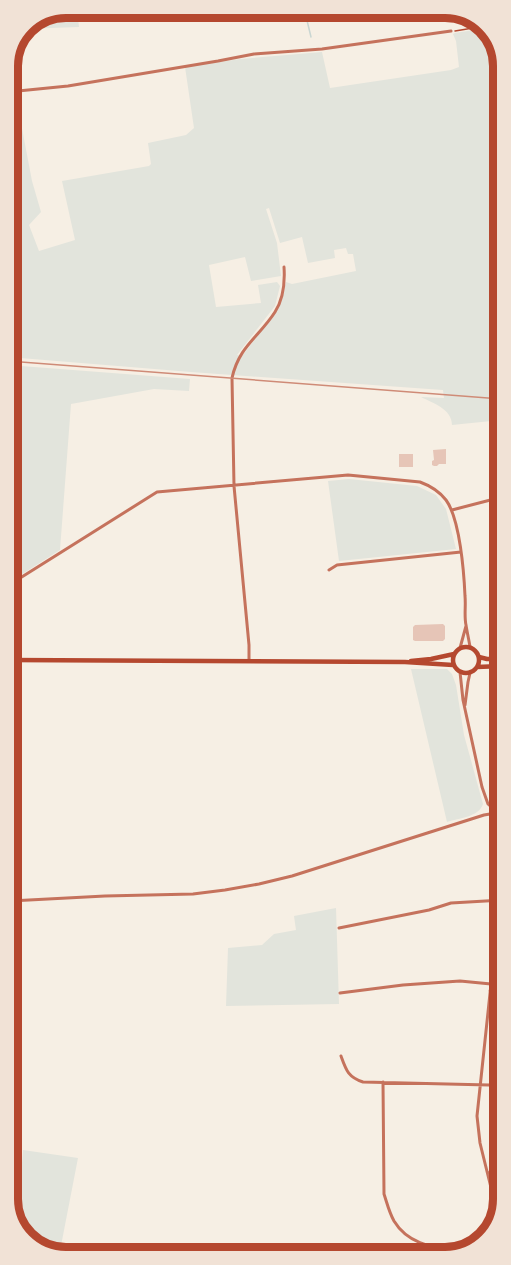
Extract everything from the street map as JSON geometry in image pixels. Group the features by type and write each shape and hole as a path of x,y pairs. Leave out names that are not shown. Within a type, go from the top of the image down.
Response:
{"main road":[{"path":"18,660 405,662 453,664 460,672 470,673 477,667 479,657 470,647 460,648 454,654 405,662"},
{"path":"453,664 454,654"},
{"path":"479,657 493,659"},
{"path":"477,667 493,666"}],"street":[{"path":"18,91 68,86 254,54 322,49 451,31"},
{"path":"249,661 234,486 232,378 240,354 277,310 285,284 284,267"},
{"path":"18,579 157,492 348,476 416,482 431,486 452,510 461,552 465,597 466,626 460,648"},
{"path":"452,510 493,499"},
{"path":"329,570 337,565 461,552"},
{"path":"466,626 470,647"},
{"path":"460,672 463,700 482,787 488,804 493,808"},
{"path":"465,706 470,673"},
{"path":"18,901 193,894 248,886 292,876 493,813"},
{"path":"339,928 429,910 451,903 493,901"},
{"path":"340,993 460,981 491,984 477,1129 493,1194"},
{"path":"341,1056 346,1070 354,1079 363,1082 493,1084"},
{"path":"383,1082 384,1194 389,1211 401,1231 419,1243 432,1247"},
{"path":"488,1173 493,1172"},
{"path":"416,1247 419,1243"}],"path":[{"path":"451,31 473,28"}],"shaded area":[{"path":"66,18 78,18 79,27 36,29 47,22"},
{"path":"476,30 485,39 493,59 493,421 452,425 445,411 421,397 444,398 443,390 18,358 18,108 32,181 41,212 29,225 39,251 75,240 62,181 149,166 151,164 148,143 186,135 194,128 185,67 240,59 322,52 330,88 459,67 453,34","holes":["269,208 280,243 302,237 308,263 335,258 334,250 346,248 348,254 353,254 356,271 292,284 286,282 278,309 242,356 237,355 275,306 280,286 277,282 258,285 261,303 216,307 209,265 245,257 251,281 281,276 277,243 266,209"]},
{"path":"18,366 190,379 189,391 154,389 71,404 60,550 18,577"},
{"path":"349,479 417,486 436,495 446,509 456,549 339,561 328,481"},
{"path":"411,669 447,669 452,674 456,685 464,735 483,804 477,812 463,818 447,822"},
{"path":"336,908 339,1004 226,1006 228,948 262,945 274,934 296,930 294,916"},
{"path":"23,1150 78,1158 61,1247 44,1242 32,1233 26,1226 19,1206"}],"building":[{"path":"446,449 446,464 432,465 433,450"},
{"path":"399,454 413,454 413,467 399,467"},
{"path":"443,624 445,639 443,641 413,640 415,625"}],"waterway":[{"path":"306,18 311,37"}],"railway":[{"path":"18,362 493,398"}]}
